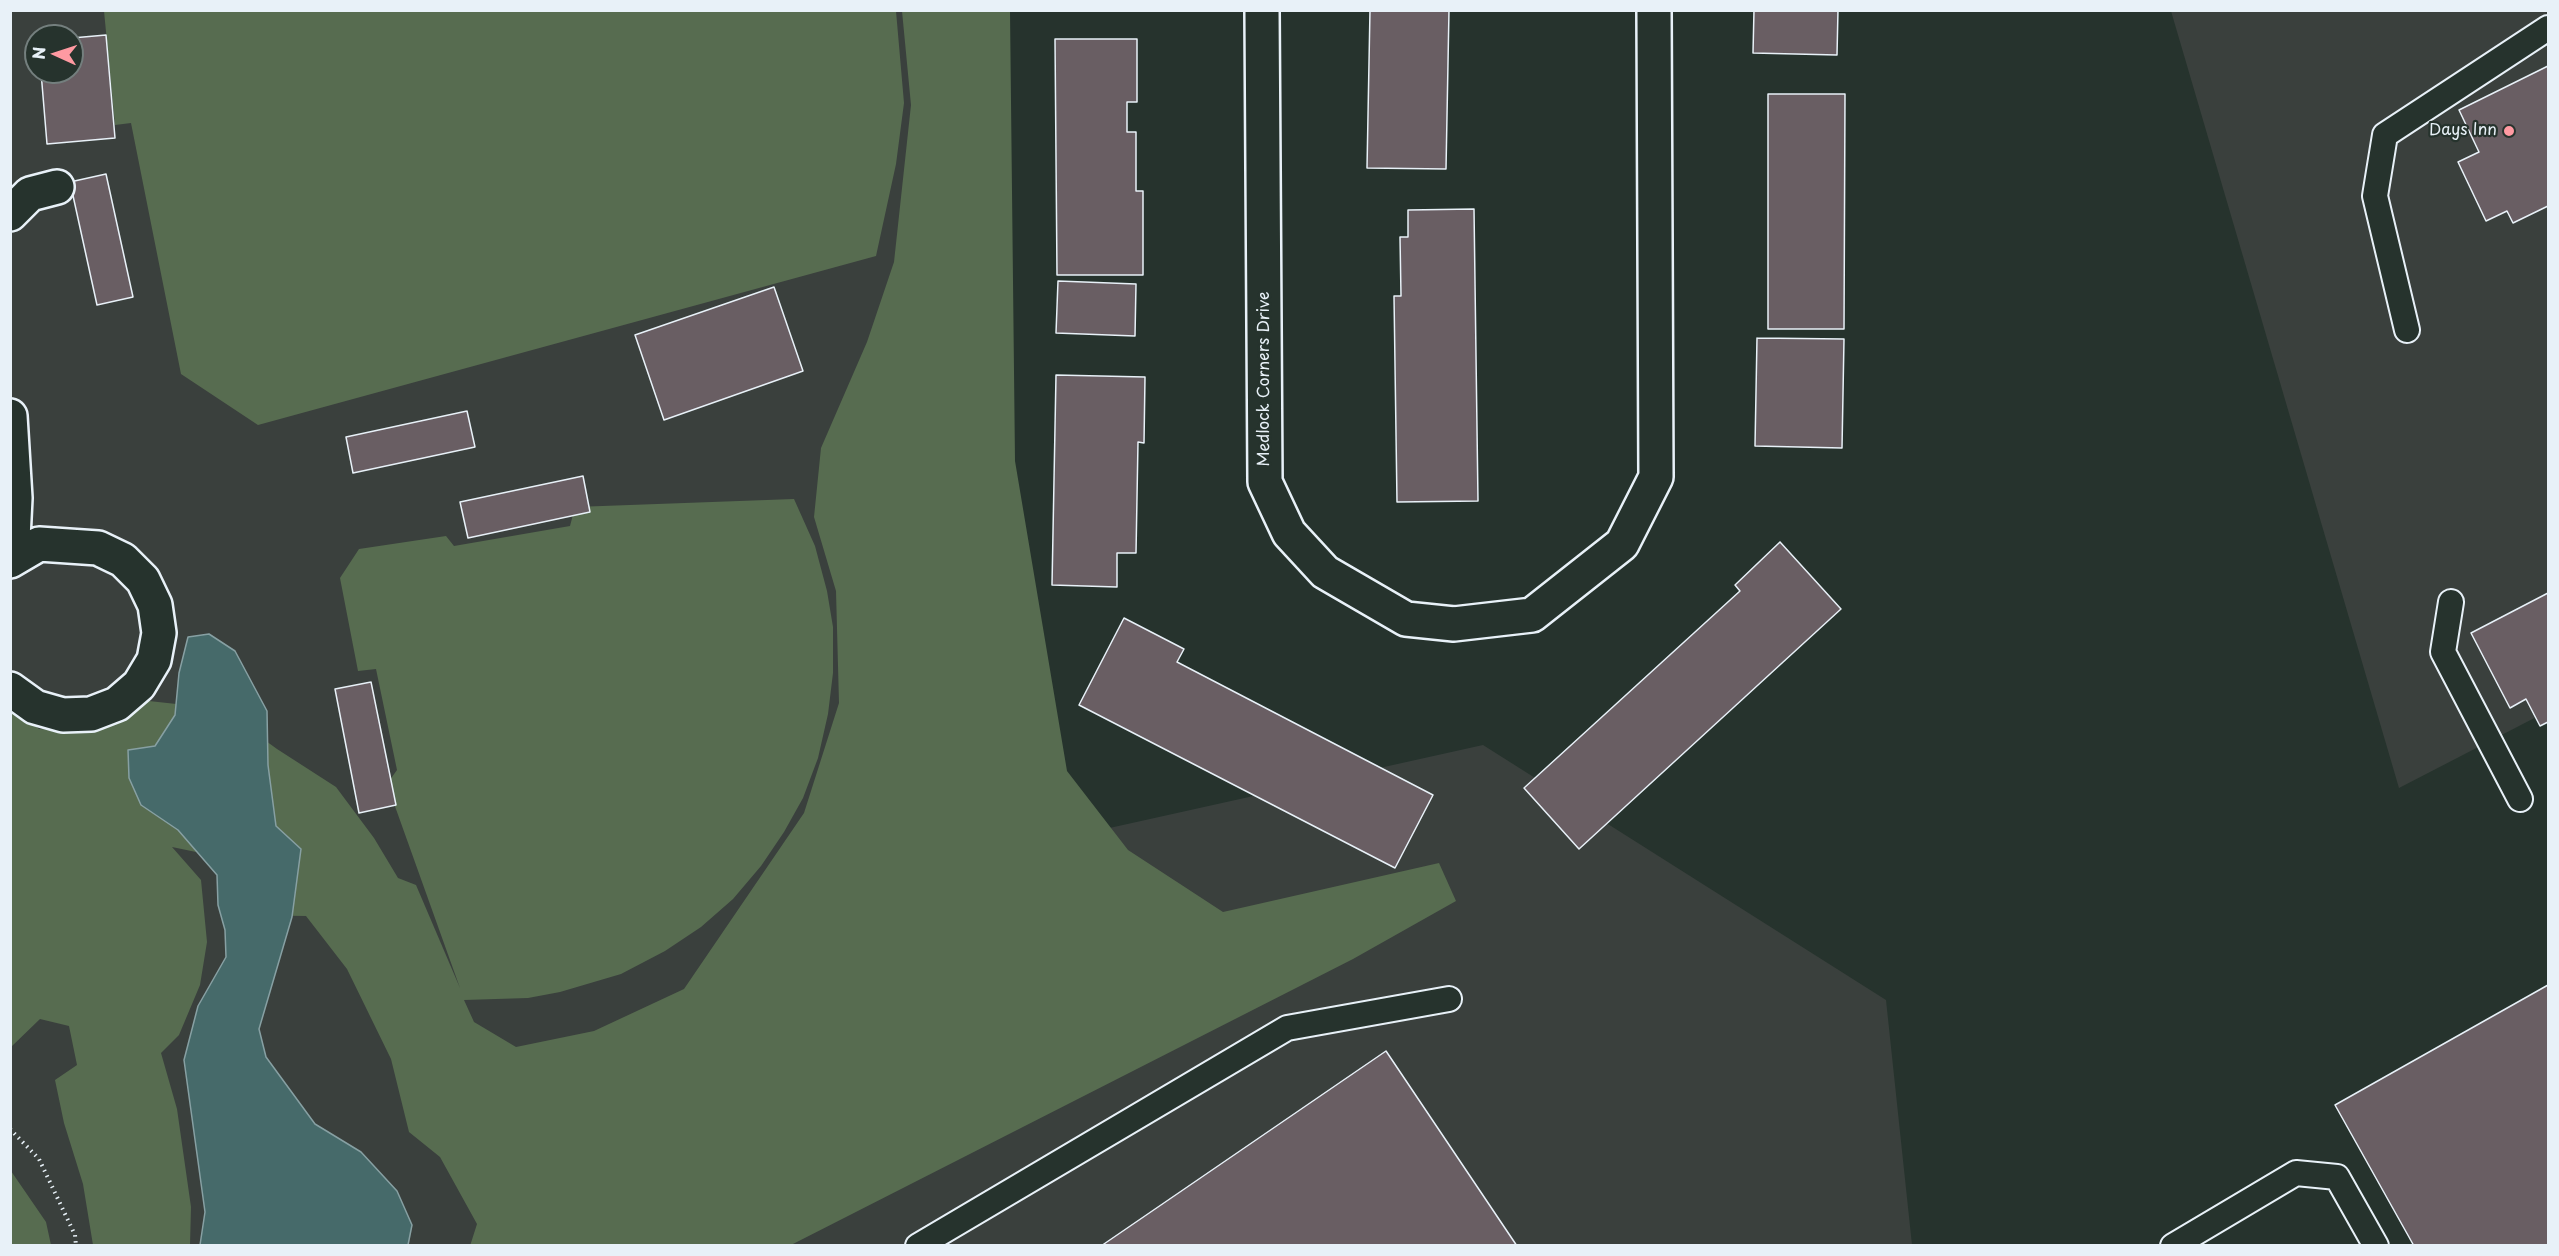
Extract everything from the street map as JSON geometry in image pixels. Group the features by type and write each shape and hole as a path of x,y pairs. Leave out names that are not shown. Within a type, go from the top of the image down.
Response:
{"street":[{"name":"Medlock Corners Drive","path":"1262,10 1265,482 1289,534 1325,572 1406,619 1454,624 1532,615 1622,544 1656,477 1654,10"},
{"path":"10,214 30,194 57,187"},
{"path":"10,416 15,498 11,560"},
{"path":"10,689 35,707 63,716 91,714 117,704 140,685 154,660 159,633 155,605 147,588 143,580 123,560 98,548 39,544 11,560"}],"lane":[{"path":"2407,330 2375,196 2385,135 2548,28"},
{"path":"2451,602 2443,652 2520,799"},
{"path":"918,1245 1287,1028 1449,999"},
{"path":"2173,1245 2296,1173 2337,1177 2376,1245"}],"path":[{"path":"10,1129 39,1159 75,1235 76,1245"}],"shaded area":[{"path":"10,11 914,11 943,865 1483,745 1886,1000 1912,1245 11,1245"},
{"path":"2171,11 2548,11 2548,711 2399,788"}],"green space":[{"path":"104,11 896,11 904,103 896,164 876,256 258,425 181,374 131,123 115,125"},
{"path":"902,11 1010,11 1015,461 1067,771 1128,850 1223,912 1439,863 1456,901 1353,959 791,1245 470,1246 477,1224 440,1157 409,1132 391,1059 347,969 306,916 240,915 225,858 172,847 201,880 207,942 200,985 179,1035 161,1053 177,1109 191,1207 190,1245 93,1245 83,1184 64,1123 55,1080 77,1065 69,1026 40,1019 11,1047 10,703 39,729 93,731 149,701 222,709 277,749 336,787 374,838 398,878 416,885 460,988 387,784 397,770 376,669 358,671 340,578 359,549 446,536 454,546 570,526 575,507 794,499 815,546 827,591 833,627 833,673 828,714 818,758 803,798 784,832 761,866 733,899 701,927 665,951 621,974 560,992 528,998 464,1000 474,1022 516,1047 594,1031 684,989 804,813 839,703 836,591 814,517 821,448 867,342 894,262 911,105"},
{"path":"11,1171 46,1222 51,1245 11,1245"}],"water":[{"path":"209,634 235,651 267,711 268,765 276,826 301,849 292,917 259,1029 266,1057 315,1124 361,1152 397,1191 412,1225 408,1245 200,1245 205,1212 184,1060 198,1006 226,957 225,930 218,905 217,875 178,830 141,805 129,778 128,750 155,746 175,715 179,673 188,637"}],"building":[{"path":"1370,10 1449,10 1446,169 1367,168"},
{"path":"1754,10 1838,10 1837,55 1753,53"},
{"path":"106,35 115,138 47,144 42,84 84,84 84,37"},
{"path":"1055,39 1137,39 1137,102 1127,102 1127,132 1136,132 1136,191 1143,191 1143,275 1057,275"},
{"name":"Days Inn","path":"2548,66 2548,206 2513,223 2507,211 2486,221 2458,162 2479,152 2459,110"},
{"path":"1768,94 1845,94 1844,329 1768,329"},
{"path":"106,174 133,297 97,305 70,182"},
{"path":"1474,209 1478,501 1397,502 1394,296 1401,296 1400,237 1408,237 1408,210"},
{"path":"1058,281 1136,284 1135,336 1056,333"},
{"path":"774,287 803,371 664,420 635,335"},
{"path":"1757,338 1844,339 1842,448 1755,446"},
{"path":"1056,375 1145,377 1144,443 1138,442 1136,553 1117,553 1117,587 1052,585"},
{"path":"467,411 475,447 353,473 346,437"},
{"path":"583,476 590,512 468,538 460,502"},
{"path":"1780,542 1841,609 1579,849 1524,788 1740,591 1735,585"},
{"path":"2548,593 2548,722 2540,726 2526,699 2510,708 2471,633"},
{"path":"1124,618 1184,649 1177,662 1433,795 1395,868 1079,705"},
{"path":"371,682 396,805 359,813 335,689"},
{"path":"2548,985 2548,1246 2414,1246 2335,1105"},
{"path":"1386,1051 1517,1246 1101,1246"}],"place":[{"name":"Days Inn","path":"2509,131"}]}
